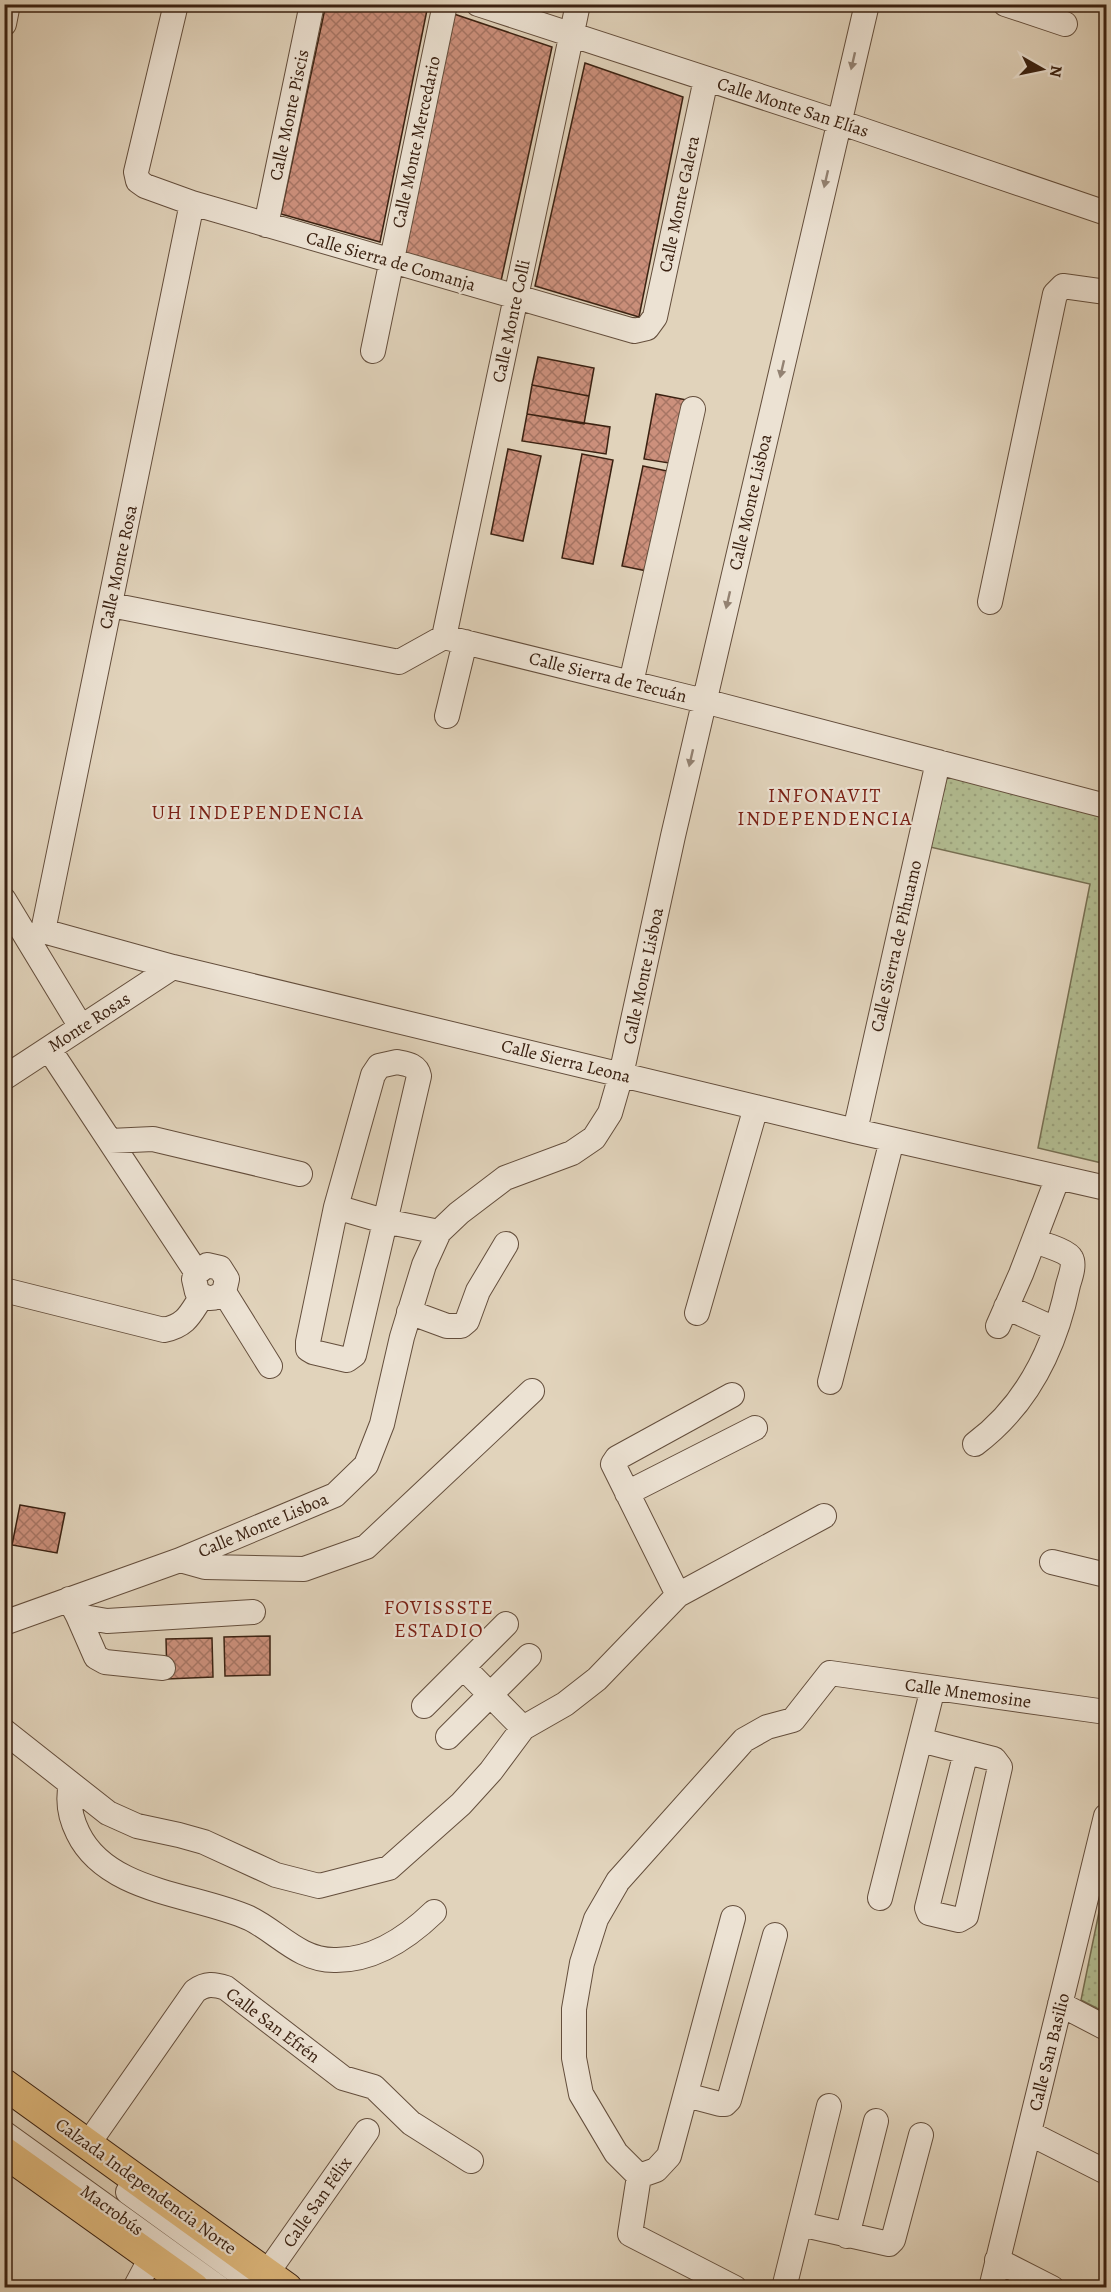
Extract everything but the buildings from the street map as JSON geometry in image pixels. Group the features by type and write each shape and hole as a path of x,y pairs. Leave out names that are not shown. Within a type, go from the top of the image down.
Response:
{"main road":[{"name":"Calzada Independencia Norte","path":"4,2084 88,2144 271,2283"},
{"path":"4,2152 194,2288"}],"street":[{"path":"4,24 8,4"},
{"name":"Calle Sierra de Comanja","path":"176,4 136,172 138,181 145,186 266,225 634,331 647,328"},
{"name":"Calle Monte Piscis","path":"266,225 312,4"},
{"name":"Calle Monte Mercedario","path":"373,351 445,4"},
{"name":"Calle Monte San Elías","path":"478,4 839,122 1107,213"},
{"name":"Calle Monte Colli","path":"447,716 454,639 516,297 578,4"},
{"name":"Calle Monte Lisboa","path":"4,1623 74,1607 335,1495 366,1465 382,1424 409,1312 424,1265 439,1232 459,1212 505,1178 572,1153 594,1138 610,1113 621,1075 704,700 867,4"},
{"path":"1005,4 1065,24"},
{"name":"Calle Monte Galera","path":"647,328 655,317 706,79"},
{"name":"Calle Monte Rosa","path":"36,935 111,605 192,203"},
{"path":"990,602 1054,294 1063,286 1107,292"},
{"path":"631,682 693,409"},
{"path":"111,605 399,662 454,639"},
{"name":"Calle Sierra de Tecuán","path":"454,639 704,700 1107,806"},
{"name":"Calle Sierra de Pihuamo","path":"855,1131 938,762"},
{"path":"4,900 36,935 81,1027"},
{"name":"Calle Sierra Leona","path":"36,935 892,1140 1107,1188"},
{"name":"Monte Rosas","path":"4,1078 173,967"},
{"path":"49,1048 208,1287 270,1366"},
{"path":"397,1062 418,1070 419,1076 354,1355 347,1360 308,1349 336,1208 373,1075 379,1066 386,1063 397,1062"},
{"path":"698,1313 756,1107"},
{"path":"110,1141 153,1139 300,1174"},
{"path":"830,1382 892,1140"},
{"path":"1055,1329 1002,1317 1058,1177"},
{"path":"336,1208 439,1232"},
{"path":"975,1444 1000,1425 1024,1395 1046,1355 1065,1298 1072,1264 1071,1258 1067,1253 1034,1241"},
{"path":"409,1312 447,1326 461,1326 467,1321 478,1291 506,1244"},
{"path":"4,1290 164,1330 176,1328 186,1320 208,1287"},
{"path":"180,1560 205,1568 304,1569 366,1547 532,1391"},
{"path":"678,1595 613,1464 617,1458 732,1395"},
{"path":"627,1493 755,1428"},
{"path":"4,1731 108,1813 137,1826 179,1834 204,1842 276,1875 319,1886 388,1868 461,1804 491,1771 523,1728 565,1704 597,1679 678,1595 824,1516"},
{"path":"1052,1562 1107,1575"},
{"path":"74,1607 107,1621 253,1612"},
{"path":"74,1607 96,1657 105,1662 163,1668"},
{"path":"424,1706 506,1624"},
{"path":"448,1737 530,1656"},
{"path":"463,1667 523,1728"},
{"name":"Calle Mnemosine","path":"639,2176 616,2152 580,2094 574,2058 574,2009 582,1963 596,1919 618,1881 744,1740 767,1727 793,1720 830,1673 1107,1712"},
{"path":"880,1898 933,1688"},
{"path":"920,1740 994,1759 1000,1767 966,1916 959,1920 929,1913 927,1908 966,1752"},
{"path":"71,1784 68,1799 74,1825 87,1849 106,1867 158,1891 247,1917 308,1955 336,1960 368,1954 404,1938 434,1912"},
{"name":"Calle San Basilio","path":"991,2288 1060,2004 1103,1842 1107,1816"},
{"path":"733,1918 667,2161 656,2170 639,2176 630,2234 735,2288"},
{"path":"686,2095 720,2104 725,2104 729,2100 775,1935"},
{"name":"Calle San Efrén","path":"88,2144 195,1991 201,1986 213,1984 226,1988 343,2078 374,2087 411,2123 471,2161"},
{"path":"1060,2004 1107,2028"},
{"name":"Macrobús","path":"4,2102 271,2283"},
{"path":"784,2288 829,2106"},
{"path":"847,2236 876,2121"},
{"name":"Calle San Félix","path":"271,2283 367,2132"},
{"name":"Macrobús","path":"4,2133 219,2288"},
{"path":"1029,2133 1107,2172"},
{"path":"800,2224 889,2244 893,2240 921,2135"},
{"path":"135,2288 152,2256"},
{"path":"997,2260 1052,2288"}],"green space":[{"path":"948,773 1106,817 1106,1164 1038,1148 1090,884 930,847"},
{"path":"1106,1878 1106,2013 1081,2000"}],"district":[{"name":"INFONAVIT INDEPENDENCIA","path":"825,806"},
{"name":"UH INDEPENDENCIA","path":"258,812"},
{"name":"FOVISSSTE ESTADIO","path":"439,1618"}]}
